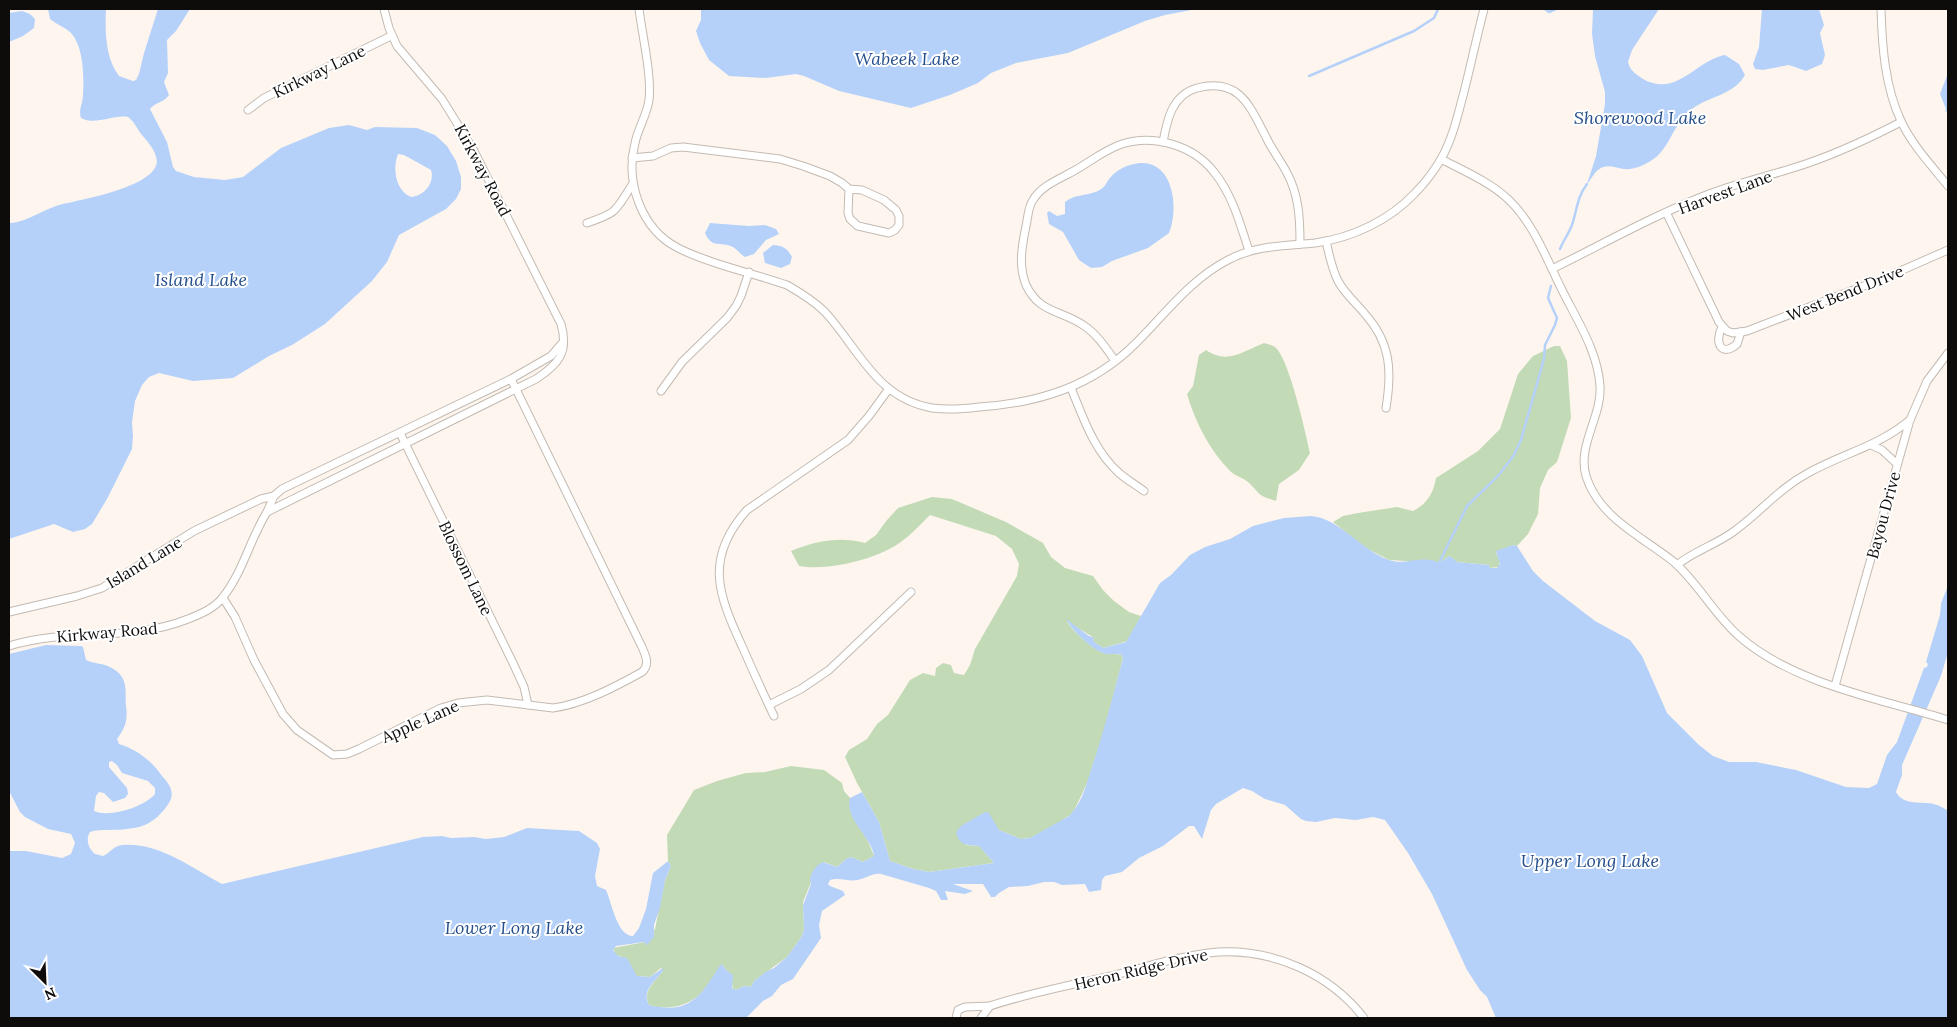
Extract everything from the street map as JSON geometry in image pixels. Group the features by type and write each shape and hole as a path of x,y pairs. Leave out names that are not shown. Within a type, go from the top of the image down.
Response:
{"street":[{"name":"Kirkway Road","path":"384,9 391,36 442,99 473,149 557,314 564,332 564,342"},
{"path":"639,9 650,94 647,112 636,136 632,158 632,185 646,218 666,240 677,247 699,257 786,285 819,306 888,390 914,403 931,408 951,409 1017,404 1071,388 1115,362 1196,281 1218,265 1249,251 1267,246 1326,241 1364,229 1392,213 1413,195 1441,159 1457,118 1484,9"},
{"path":"1881,9 1887,73 1901,122 1913,141 1948,186"},
{"name":"Kirkway Lane","path":"248,110 264,98 391,36"},
{"path":"1163,142 1169,114 1174,104 1188,92 1202,87 1218,86 1230,89 1242,96 1254,112 1267,140 1292,183 1299,211 1300,244"},
{"name":"Harvest Lane","path":"1552,269 1699,198 1736,184 1792,169 1823,158 1901,122"},
{"path":"1115,362 1090,330 1070,317 1046,308 1030,291 1024,277 1021,260 1028,216 1033,200 1045,187 1111,149 1133,142 1163,142 1193,153 1214,171 1233,204 1249,251"},
{"path":"632,158 653,156 671,148 683,147 766,157 804,166 830,176 849,189 862,190 873,194 891,205 900,216 899,225 895,230 884,233 858,226 854,223 848,213 849,189"},
{"path":"1441,159 1476,177 1509,200 1531,228 1592,352 1599,375 1600,387 1598,408 1584,456 1586,476 1598,499 1613,517 1677,565 1729,626 1751,646 1789,668 1835,686 1948,720"},
{"path":"587,223 604,218 618,208 632,185"},
{"name":"West Bend Drive","path":"1666,214 1722,327 1717,341 1725,349 1729,349 1737,344 1741,332 1826,301 1948,250"},
{"path":"1326,241 1332,267 1340,284 1370,320 1384,344 1390,374 1386,408"},
{"path":"661,391 682,362 736,306 749,272"},
{"path":"1722,327 1727,332 1741,332"},
{"path":"274,496 282,489 400,434 511,379 551,356 564,342"},
{"path":"266,512 406,445 536,379 557,363 562,354 564,342"},
{"name":"Bayou Drive","path":"1835,686 1910,420 1927,381 1948,353"},
{"name":"Apple Lane","path":"223,598 235,617 254,660 283,714 298,730 333,755 346,754 359,749 450,705 487,700 553,708 572,704 642,672 647,661 642,646 511,379"},
{"path":"1071,388 1090,433 1104,457 1118,472 1144,491"},
{"path":"774,716 727,614 721,596 720,567 727,539 735,524 754,504 848,440 888,390"},
{"path":"1677,565 1688,556 1734,532 1769,500 1796,480 1824,465 1871,445 1890,435 1910,420"},
{"name":"Blossom Lane","path":"400,434 516,670 526,692 528,705"},
{"path":"1871,445 1882,450 1897,464"},
{"name":"Kirkway Road","path":"9,646 52,637 150,631 196,616 212,608 223,598 231,586 274,496"},
{"name":"Island Lane","path":"9,612 102,588 194,531 261,499 274,496"},
{"path":"769,705 801,689 824,674 911,592"},
{"name":"Heron Ridge Drive","path":"956,1018 958,1010 965,1007 990,1006 1197,955 1238,952 1271,957 1307,971 1339,992 1364,1018"},
{"path":"981,1018 990,1006"}],"green space":[{"path":"1264,343 1275,347 1286,366 1310,453 1299,470 1279,484 1276,501 1259,494 1248,482 1231,472 1223,464 1204,436 1187,394 1193,386 1199,355 1206,350 1221,356 1228,356 1242,353"},
{"path":"1554,346 1560,346 1567,361 1571,418 1557,462 1548,470 1540,488 1538,514 1528,534 1517,546 1513,545 1496,552 1500,561 1499,567 1490,568 1489,565 1457,562 1450,556 1439,563 1389,560 1366,548 1333,522 1343,516 1397,507 1413,511 1426,502 1431,494 1436,478 1478,451 1500,429 1518,374 1533,356"},
{"path":"932,497 952,499 1006,522 1029,535 1043,543 1051,557 1065,568 1093,576 1114,601 1129,612 1141,616 1128,641 1103,648 1094,642 1093,637 1067,622 1074,631 1098,650 1105,654 1122,655 1123,658 1101,743 1089,779 1073,813 1030,838 1021,839 999,830 978,818 964,824 966,845 979,846 994,863 929,872 890,861 879,822 845,757 849,750 867,739 877,724 888,715 910,680 923,673 935,676 936,668 943,663 951,665 954,673 964,675 970,665 975,649 1017,576 1019,564 1012,549 996,536 930,515 911,534 888,550 850,563 823,567 799,566 791,551 809,545 837,540 865,543 876,535 898,508"},
{"path":"791,766 824,770 842,783 844,791 850,798 850,810 868,841 874,856 863,862 850,857 837,867 824,862 818,865 803,902 804,929 802,936 787,957 754,981 751,987 744,986 736,990 733,989 730,973 723,965 703,992 690,1002 666,1008 649,1005 647,1000 648,991 663,971 661,968 650,977 637,976 628,961 616,955 613,948 645,942 655,929 665,880 671,866 668,861 667,835 694,790 746,773 765,772"}],"water":[{"name":"Island Lake","path":"48,9 106,9 108,52 114,69 119,76 133,81 136,80 139,74 158,9 190,9 176,31 167,40 168,73 164,82 169,95 165,100 150,109 167,142 173,167 176,171 194,177 225,180 243,177 281,148 329,128 349,125 367,130 375,127 417,128 435,135 447,146 456,161 461,177 461,189 456,199 446,209 399,235 387,262 372,281 325,324 292,345 269,356 233,378 193,381 159,373 149,377 142,385 135,401 132,422 132,449 92,524 85,529 73,532 54,524 9,539 9,223 22,221 61,204 103,195 130,186 150,173 157,162 153,149 128,117 93,121 81,118 83,71 81,53 75,38 70,32 50,19","holes":["398,154 404,155 431,170 430,184 416,196 411,197 406,194 397,179 396,160"]},
{"name":"Wabeek Lake","path":"701,9 1197,9 1145,21 1068,53 1016,63 991,73 978,83 950,95 911,108 839,91 796,74 766,78 729,76 709,60 700,43 696,31 701,20"},
{"name":"Shorewood Lake","path":"1593,9 1659,9 1632,50 1628,62 1632,70 1643,79 1655,84 1666,84 1686,76 1715,58 1725,55 1739,64 1745,75 1740,82 1728,91 1699,105 1685,115 1662,151 1649,162 1631,169 1601,168 1587,184 1596,156 1605,104 1605,92 1595,56 1592,34"},
{"path":"1762,9 1819,9 1824,25 1820,33 1825,55 1822,64 1806,71 1789,65 1763,70 1755,69 1753,64 1759,47"},
{"path":"22,11 30,14 35,19 34,28 23,36 9,42 9,13"},
{"path":"1948,73 1948,110 1945,112 1946,109 1940,94"},
{"path":"1140,163 1151,164 1167,178 1173,200 1172,223 1169,233 1148,248 1112,261 1102,267 1091,268 1079,260 1063,232 1049,224 1047,213 1049,211 1057,216 1065,214 1065,202 1098,191 1119,170"},
{"path":"710,223 749,226 765,225 776,229 779,234 766,240 754,254 745,257 733,247 710,241 705,233"},
{"path":"773,245 782,247 789,252 792,257 790,264 781,268 765,263 763,253"},
{"name":"Upper Long Lake","path":"1311,516 1321,518 1341,528 1379,555 1389,560 1402,562 1427,560 1439,563 1450,556 1457,562 1489,565 1490,568 1497,568 1500,564 1496,551 1513,545 1517,546 1533,571 1543,581 1595,621 1630,640 1642,656 1667,713 1699,745 1713,756 1729,762 1756,762 1796,770 1846,787 1869,788 1877,784 1887,755 1897,742 1924,668 1927,667 1928,664 1926,662 1940,615 1941,603 1948,586 1948,652 1941,676 1902,765 1902,775 1896,792 1904,800 1938,805 1948,810 1948,1018 1496,1018 1487,997 1467,970 1432,894 1408,853 1385,820 1373,817 1356,820 1335,818 1316,822 1306,821 1285,805 1265,799 1243,788 1216,804 1211,810 1202,839 1194,826 1189,826 1163,846 1139,858 1122,872 1105,876 1102,880 1101,890 1089,892 1085,884 1062,885 1054,882 1044,882 1028,886 1009,887 995,897 991,897 983,884 953,884 973,891 965,894 945,891 948,900 941,900 936,891 881,874 855,880 830,880 828,884 830,886 843,891 845,895 822,911 819,925 821,938 793,979 781,985 772,996 763,1001 746,1018 9,1018 9,851 26,851 62,858 71,854 75,843 71,834 48,829 25,817 20,812 9,791 9,654 46,645 81,646 83,647 86,660 109,666 124,680 127,713 125,725 117,739 119,744 137,752 148,761 168,783 172,794 170,802 161,814 148,823 134,828 90,832 88,844 95,854 103,856 122,845 136,845 149,848 175,857 222,884 423,837 474,837 486,839 504,837 527,828 579,831 597,843 600,849 595,876 597,886 606,890 619,925 627,935 633,936 639,928 646,909 653,873 668,861 671,866 665,880 660,908 654,925 654,937 647,945 644,942 616,946 613,950 618,956 627,958 637,976 650,977 663,968 663,971 648,991 647,1000 649,1005 675,1007 684,1005 700,994 722,964 733,975 732,988 736,990 744,986 751,987 754,981 787,957 802,936 804,929 803,905 811,884 811,874 815,868 823,862 837,867 850,857 863,862 874,856 869,842 854,821 849,806 850,798 862,792 879,822 890,861 929,872 994,863 979,846 968,845 959,840 956,832 961,826 985,812 989,813 999,830 1021,839 1030,838 1069,816 1082,797 1087,783 1123,658 1122,655 1118,654 1106,654 1090,645 1066,619 1093,637 1094,642 1103,648 1126,642 1160,583 1171,575 1190,555 1205,547 1230,539 1253,526 1284,518","holes":["112,761 122,773 148,781 155,788 155,794 143,803 126,810 109,813 94,811 96,796 99,792 104,793 113,802 125,798 128,794 127,788 109,767 109,762"]}],"waterway":[{"path":"1309,76 1414,31 1434,18 1438,9"},
{"path":"1545,9 1549,12 1556,9"},
{"path":"1560,249 1572,225 1579,199 1587,184"},
{"path":"1439,563 1467,506 1498,476 1514,455 1521,440 1544,359 1545,345 1557,318 1548,298 1551,286"}],"water label":[{"name":"Lower Long Lake","path":"514,927"}]}
